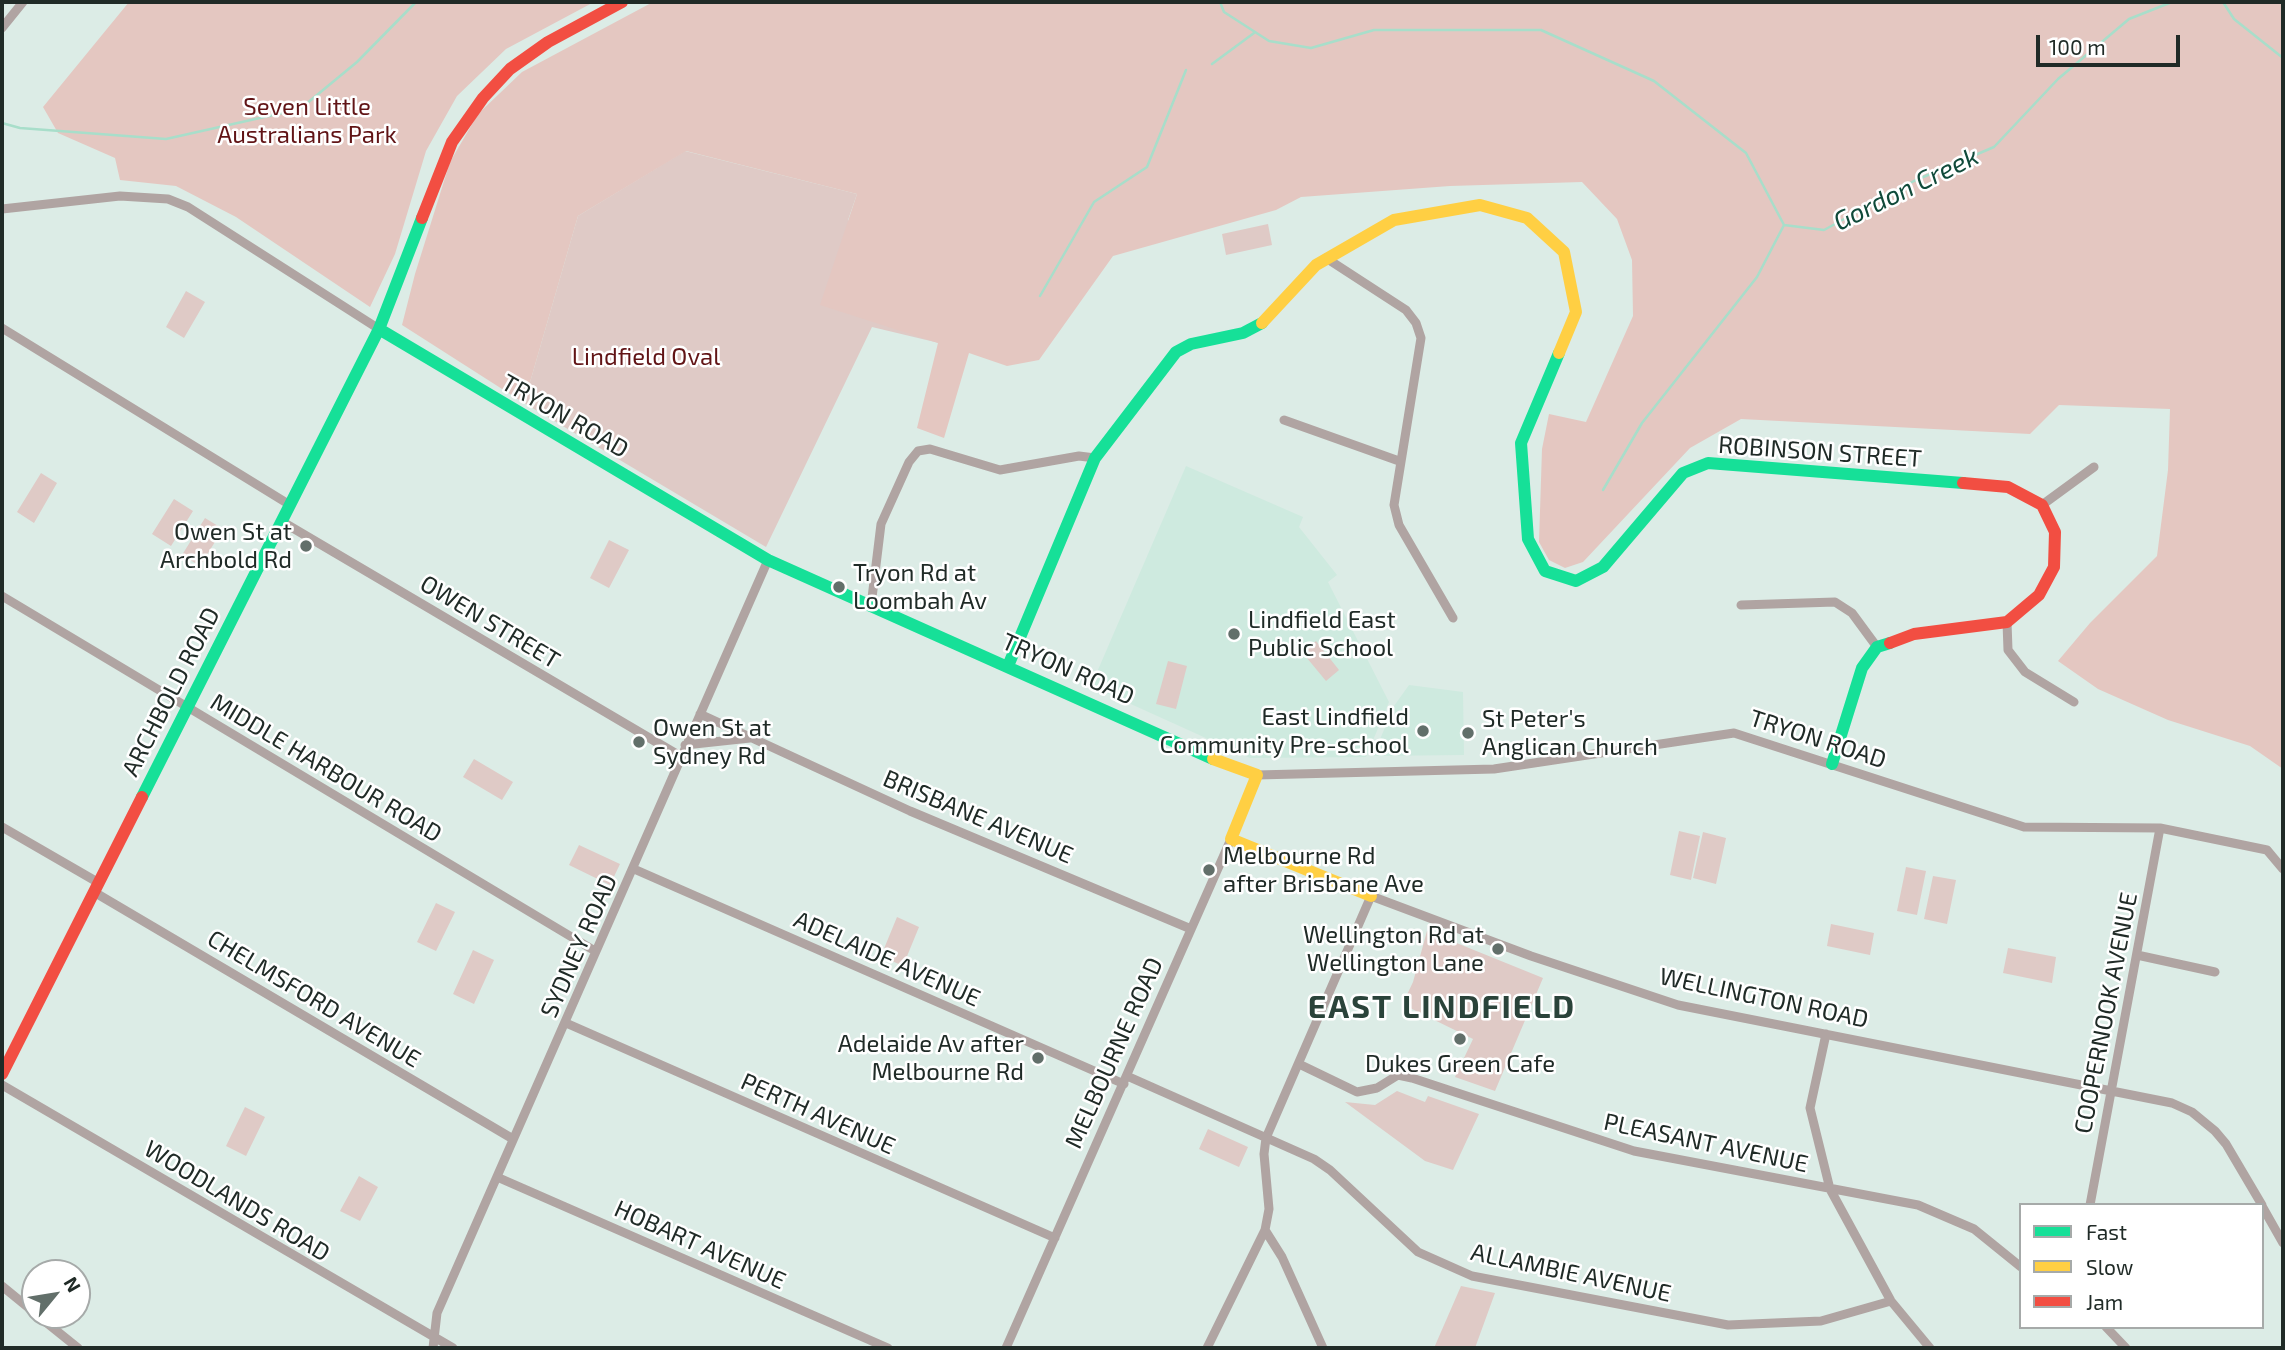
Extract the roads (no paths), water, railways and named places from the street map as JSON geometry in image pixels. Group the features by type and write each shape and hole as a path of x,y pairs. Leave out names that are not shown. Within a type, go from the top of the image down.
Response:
{"street":[{"path":"2,28 23,2"},
{"name":"ARCHBOLD ROAD","path":"2,1074 379,329 405,267 439,169 466,120 495,83 519,62 622,2"},
{"name":"TRYON ROAD","path":"2,209 120,196 168,199 188,207 379,329 768,560 1243,772 1257,775 1494,769 1734,733 2024,827 2160,828 2267,850 2283,869"},
{"name":"ROBINSON STREET","path":"1008,666 1095,458 1176,352 1191,344 1242,333 1261,324 1326,258 1394,219 1480,205 1527,218 1564,252 1576,312 1521,443 1528,539 1545,571 1559,578 1576,581 1604,567 1683,473 1708,463 2008,487 2042,505"},
{"path":"1326,258 1406,310 1416,323 1421,338 1394,505 1399,525 1453,618"},
{"path":"2,328 290,505"},
{"path":"1284,420 1399,461"},
{"path":"871,606 881,524 909,462 918,451 930,449 1000,470 1079,456 1095,458"},
{"path":"1832,764 1861,668 1877,647 1914,634 2007,622 2039,595 2054,566 2055,532 2042,505 2094,467"},
{"name":"OWEN STREET","path":"281,521 680,756"},
{"name":"SYDNEY ROAD","path":"433,1344 438,1313 768,560"},
{"name":"MIDDLE HARBOUR ROAD","path":"2,596 595,951"},
{"path":"1741,605 1835,602 1852,613 1877,647"},
{"path":"2007,622 2008,650 2025,672 2074,702"},
{"name":"BRISBANE AVENUE","path":"700,714 910,811 1191,929"},
{"path":"685,745 752,738"},
{"name":"MELBOURNE ROAD","path":"1006,1348 1251,795 1257,775"},
{"name":"CHELMSFORD AVENUE","path":"2,827 96,888 513,1139"},
{"name":"COOPERNOOK AVENUE","path":"2090,1203 2160,828"},
{"name":"WELLINGTON ROAD","path":"1231,839 1371,896 1531,956 1678,1005 2172,1103 2202,1119 2226,1144 2261,1203"},
{"name":"ADELAIDE AVENUE","path":"634,869 1126,1080"},
{"path":"1207,1348 1265,1230 1269,1209 1264,1154 1266,1138 1371,896"},
{"path":"2137,955 2215,972"},
{"name":"PERTH AVENUE","path":"566,1023 1055,1238"},
{"path":"1826,1034 1810,1108 1830,1189 1891,1301 1930,1348"},
{"name":"PLEASANT AVENUE","path":"1299,1065 1357,1092 1377,1088 1398,1075 1613,1145 1830,1189 1899,1200 1951,1218 1984,1235 2019,1265"},
{"name":"ALLAMBIE AVENUE","path":"1126,1080 1266,1138 1329,1170 1418,1252 1472,1276 1728,1325 1821,1321 1891,1301"},
{"name":"WOODLANDS ROAD","path":"2,1085 433,1344 453,1348"},
{"name":"HOBART AVENUE","path":"497,1177 888,1348"},
{"name":"WELLINGTON ROAD","path":"2264,1209 2283,1243"},
{"path":"1265,1230 1282,1257 1323,1348"},
{"path":"2,1286 21,1302"},
{"path":"53,1329 72,1346"},
{"path":"2108,1329 2126,1348"}],"waterway":[{"name":"Gordon Creek","path":"2,123 20,128 166,139 300,109 357,62 416,2"},
{"name":"Gordon Creek","path":"1220,2 1224,12 1269,41 1311,48 1374,30 1541,30 1654,81 1746,153 1784,225 1824,230 1914,181 1994,147 2058,79 2129,19 2172,2"},
{"name":"Gordon Creek","path":"2223,2 2234,19 2283,58"},
{"path":"1212,64 1254,33"},
{"path":"1040,296 1094,202 1147,167 1186,70"},
{"path":"1603,490 1642,423 1757,277 1784,225"}],"place":[{"name":"Owen St at Archbold Rd","path":"306,546"},
{"name":"Tryon Rd at Loombah Av","path":"839,587"},
{"name":"Lindfield East Public School","path":"1234,634"},
{"name":"East Lindfield Community Pre-school","path":"1423,731"},
{"name":"St Peter's Anglican Church","path":"1468,733"},
{"name":"Owen St at Sydney Rd","path":"639,742"},
{"name":"Melbourne Rd after Brisbane Ave","path":"1209,870"},
{"name":"Wellington Rd at Wellington Lane","path":"1498,949"},
{"name":"Dukes Green Cafe","path":"1460,1039"},
{"name":"Adelaide Av after Melbourne Rd","path":"1038,1058"}],"district":[{"name":"EAST LINDFIELD","path":"1442,1007"}],"park label":[{"name":"Seven Little Australians Park","path":"307,121"},
{"name":"Lindfield Oval","path":"646,357"}]}
